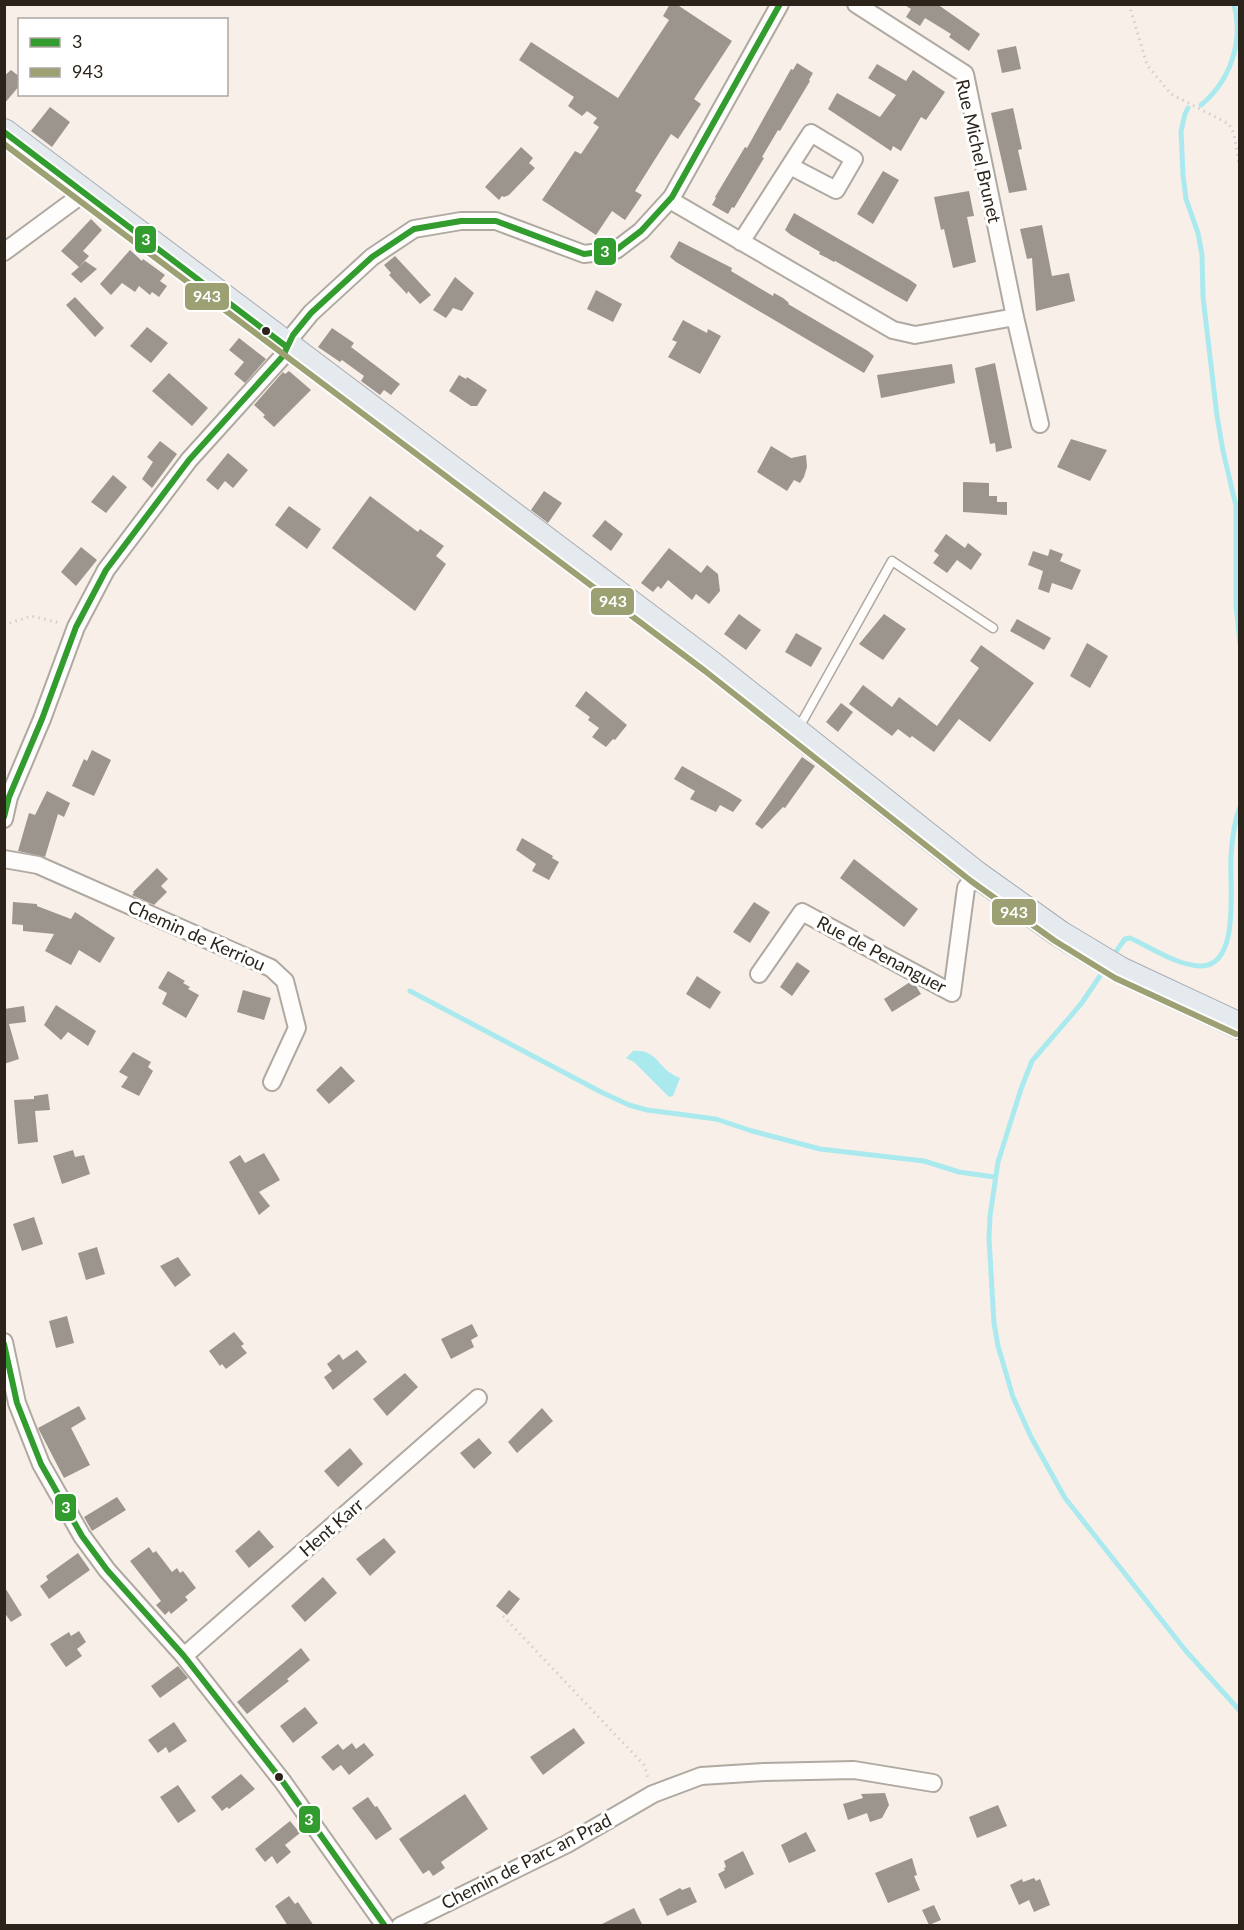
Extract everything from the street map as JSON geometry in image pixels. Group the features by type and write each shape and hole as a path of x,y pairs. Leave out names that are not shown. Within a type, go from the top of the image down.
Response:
{"main road":[{"path":"4,132 711,664 976,874 1059,934 1120,970 1239,1026"}],"street":[{"path":"4,819 9,797 42,719 76,627 106,570 189,460 283,356 293,335 311,313 372,257 414,230 461,221 496,221 584,254 616,250 641,231 670,200 780,4"},
{"name":"Rue Michel Brunet","path":"856,4 965,74 1015,316 1040,424"},
{"path":"741,242 790,166"},
{"path":"4,252 84,193"},
{"path":"670,200 893,330 915,335 1015,316"},
{"name":"Chemin de Kerriou","path":"4,860 38,865 271,968 285,981 297,1028 272,1082"},
{"name":"Rue de Penanguer","path":"759,974 802,912 952,993 966,888 976,874"},
{"path":"4,1342 11,1408 40,1464 82,1536 107,1570 184,1656 283,1782 385,1926"},
{"name":"Hent Karr","path":"184,1656 478,1398"},
{"name":"Chemin de Parc an Prad","path":"399,1926 567,1844 652,1794 701,1776 854,1770 933,1783"}],"lane":[{"path":"796,732 892,561 993,628"}],"path":[{"path":"1129,4 1147,65 1171,94 1229,124 1234,134 1239,170"},
{"path":"4,625 31,616 76,627"},
{"path":"503,1616 644,1765 652,1794"}],"water":[{"path":"633,1051 648,1053 680,1078 673,1096 669,1097 634,1062 626,1058"}],"building":[{"path":"670,4 676,4 732,41 694,99 701,104 678,139 671,134 635,191 642,195 625,220 612,211 596,235 542,200 575,151 581,154 599,127 593,123 597,118 587,111 582,116 568,106 574,97 519,60 531,42 618,98 669,20 663,16"},
{"path":"903,4 937,4 980,34 969,51 949,37 951,34 925,18 920,26 906,17 911,9"},
{"path":"1016,46 1021,69 1002,73 997,50"},
{"path":"797,63 813,73 810,81 780,131 778,130 734,208 732,207 728,214 712,205 715,197 745,147 747,148 791,69 793,70"},
{"path":"877,64 906,81 913,70 945,92 926,120 921,117 901,151 893,146 891,151 828,109 837,93 880,117 896,95 868,78"},
{"path":"11,70 18,75 18,87 4,104 4,76"},
{"path":"50,107 70,122 52,147 31,131"},
{"path":"1013,108 1022,149 1018,150 1027,190 1009,193 991,113"},
{"path":"521,147 533,158 529,163 535,168 509,195 502,196 499,200 485,187"},
{"path":"883,171 899,180 873,224 857,214"},
{"path":"969,191 974,216 967,217 976,262 953,268 934,197"},
{"path":"794,213 917,285 907,302 819,254 820,252 791,235 785,230"},
{"path":"91,219 102,230 83,251 89,256 79,267 61,251"},
{"path":"1042,225 1052,276 1069,273 1075,301 1036,311 1032,258 1027,259 1020,229"},
{"path":"679,241 732,268 731,271 773,296 774,293 783,298 788,304 868,351 874,356 864,373 676,262 670,257"},
{"path":"130,250 142,261 143,259 165,275 160,281 167,286 159,297 152,292 150,295 139,286 135,292 122,283 111,295 100,284"},
{"path":"395,256 431,295 420,304 389,275 391,273 384,265"},
{"path":"85,261 97,269 81,283 71,274"},
{"path":"455,277 474,293 462,311 453,308 446,318 433,310"},
{"path":"596,290 622,304 613,322 587,309"},
{"path":"75,297 104,328 95,337 66,305"},
{"path":"683,320 707,333 708,329 721,336 700,374 668,357 677,342 672,340"},
{"path":"147,327 168,343 151,363 130,346"},
{"path":"332,328 354,343 351,347 400,384 391,395 384,390 380,395 361,381 364,376 342,360 340,362 318,347"},
{"path":"239,338 266,359 245,383 234,374 244,362 229,350"},
{"path":"995,363 1012,448 996,452 995,443 990,444 975,368"},
{"path":"952,364 955,383 881,398 877,375"},
{"path":"289,371 311,390 274,427 254,405 283,372 285,374"},
{"path":"169,373 208,408 192,426 152,391"},
{"path":"459,375 466,379 467,377 487,390 477,406 471,406 449,391"},
{"path":"1071,439 1107,450 1090,481 1057,467"},
{"path":"160,441 177,454 152,488 142,479 153,462 147,457"},
{"path":"771,446 791,458 806,455 807,467 804,477 800,483 794,480 787,491 757,472"},
{"path":"228,453 248,470 233,488 225,481 218,490 206,480"},
{"path":"113,475 127,487 106,513 91,502"},
{"path":"963,482 989,483 989,496 997,496 997,502 1007,502 1007,515 963,512"},
{"path":"544,491 562,503 548,523 531,510"},
{"path":"370,496 418,532 420,529 444,546 436,556 446,564 415,611 332,548"},
{"path":"289,506 321,529 307,549 275,525"},
{"path":"605,520 623,534 611,551 592,536"},
{"path":"946,534 965,548 968,543 982,554 971,570 957,560 947,573 933,563 939,555 934,551"},
{"path":"81,547 97,560 76,586 61,572"},
{"path":"669,548 701,573 707,565 718,574 720,591 709,604 696,594 692,600 668,580 661,589 658,586 653,592 641,583"},
{"path":"1050,549 1063,554 1060,561 1081,570 1072,590 1052,583 1049,593 1038,589 1043,571 1028,565 1033,551 1048,556"},
{"path":"739,614 761,630 746,650 724,634"},
{"path":"884,614 906,629 883,660 859,644"},
{"path":"1017,619 1051,638 1044,650 1010,631"},
{"path":"796,633 822,648 811,667 785,652"},
{"path":"1087,643 1108,656 1090,688 1070,676"},
{"path":"981,645 1034,683 990,742 959,719 934,752 898,729 892,736 849,704 863,685 892,707 899,697 937,726 979,668 970,661"},
{"path":"586,691 627,725 606,747 592,737 599,728 588,720 590,717 575,706"},
{"path":"841,703 853,712 838,732 826,722"},
{"path":"92,750 111,760 94,796 72,786 84,759 87,761"},
{"path":"802,757 815,766 785,808 783,807 762,829 755,824"},
{"path":"682,766 742,800 733,812 720,805 716,812 690,799 695,791 674,779"},
{"path":"47,791 70,803 64,817 58,814 45,857 18,851 29,813 35,815"},
{"path":"522,838 559,862 549,880 532,871 536,864 516,850"},
{"path":"854,859 918,909 904,927 840,878"},
{"path":"157,868 168,879 161,886 167,892 154,905 132,895"},
{"path":"13,902 37,904 37,906 71,919 75,912 115,938 100,963 79,950 71,965 45,951 54,934 23,931 23,925 12,924"},
{"path":"754,902 770,912 750,943 733,932"},
{"path":"797,962 810,971 792,996 780,987"},
{"path":"168,971 185,981 183,983 190,987 188,989 199,995 186,1018 162,1004 167,993 158,988"},
{"path":"697,976 721,992 710,1009 686,994"},
{"path":"910,982 921,994 892,1012 884,999"},
{"path":"243,990 271,998 264,1020 237,1012"},
{"path":"56,1005 96,1031 88,1046 68,1032 61,1040 44,1025"},
{"path":"24,1006 26,1022 9,1024 19,1059 4,1064 4,1009"},
{"path":"133,1052 151,1062 148,1067 153,1071 139,1096 121,1087 128,1077 119,1072"},
{"path":"341,1066 355,1081 329,1104 316,1090"},
{"path":"48,1094 50,1110 35,1111 38,1142 18,1144 14,1100 34,1099 34,1096"},
{"path":"73,1150 75,1157 84,1155 90,1174 62,1184 53,1156"},
{"path":"264,1153 280,1180 259,1192 270,1206 259,1215 229,1162 240,1155 245,1163"},
{"path":"34,1217 43,1244 22,1251 13,1224"},
{"path":"97,1247 105,1274 86,1280 78,1253"},
{"path":"178,1257 191,1275 175,1287 160,1266"},
{"path":"67,1316 74,1343 56,1348 49,1321"},
{"path":"472,1324 478,1336 471,1340 474,1347 451,1359 441,1339"},
{"path":"234,1332 244,1344 241,1346 247,1353 226,1369 222,1364 220,1366 209,1351"},
{"path":"357,1350 367,1362 333,1390 324,1377 332,1371 327,1364 339,1354 343,1360"},
{"path":"405,1373 418,1387 387,1416 373,1399"},
{"path":"79,1406 86,1419 71,1428 90,1465 64,1478 38,1428"},
{"path":"542,1408 553,1421 517,1453 508,1442"},
{"path":"479,1438 492,1453 474,1469 460,1453"},
{"path":"350,1448 363,1464 338,1487 324,1471"},
{"path":"117,1497 126,1510 92,1531 84,1517"},
{"path":"259,1530 274,1547 249,1568 235,1551"},
{"path":"384,1538 396,1552 370,1576 356,1559"},
{"path":"149,1547 153,1553 156,1551 172,1572 177,1568 180,1573 183,1571 196,1588 185,1597 188,1600 171,1614 169,1611 165,1615 156,1605 161,1601 130,1561"},
{"path":"78,1553 90,1570 49,1599 40,1586 48,1580 46,1576"},
{"path":"323,1577 337,1593 305,1622 291,1606"},
{"path":"4,1586 22,1615 11,1622 4,1612"},
{"path":"509,1590 520,1599 507,1615 496,1606"},
{"path":"79,1631 86,1642 77,1649 82,1656 66,1667 50,1644 69,1632 71,1636"},
{"path":"301,1648 310,1660 287,1679 289,1681 247,1714 237,1702"},
{"path":"178,1666 188,1678 160,1698 151,1686"},
{"path":"305,1707 318,1723 293,1743 280,1726"},
{"path":"174,1722 187,1741 169,1753 166,1747 158,1753 148,1740"},
{"path":"574,1728 585,1743 543,1775 530,1757"},
{"path":"352,1743 356,1749 364,1743 374,1755 349,1775 341,1765 333,1771 321,1757 338,1744 343,1750"},
{"path":"241,1774 255,1789 229,1809 227,1807 222,1811 211,1797"},
{"path":"178,1785 196,1811 178,1823 160,1797"},
{"path":"885,1793 889,1805 882,1818 870,1822 867,1813 848,1820 843,1804 863,1798 861,1794"},
{"path":"465,1794 488,1829 441,1862 445,1868 433,1876 429,1870 423,1874 399,1839"},
{"path":"368,1797 392,1829 376,1840 352,1808"},
{"path":"998,1805 1007,1826 977,1838 969,1817"},
{"path":"290,1821 300,1833 285,1845 291,1852 277,1864 272,1856 265,1862 255,1849"},
{"path":"806,1832 816,1851 789,1863 781,1845"},
{"path":"743,1851 754,1874 725,1889 718,1874 725,1870 724,1861"},
{"path":"912,1858 917,1875 914,1876 920,1890 888,1903 875,1873"},
{"path":"1034,1878 1036,1881 1040,1879 1050,1905 1034,1912 1029,1900 1019,1905 1010,1885 1022,1879 1023,1882"},
{"path":"690,1887 697,1902 667,1916 659,1899 680,1888 682,1890"},
{"path":"289,1896 295,1904 298,1902 314,1926 288,1926 275,1906"},
{"path":"934,1905 941,1920 929,1925 922,1910"},
{"path":"634,1908 643,1926 598,1926"}],"waterway":[{"path":"1201,105 1220,84 1232,60 1237,32 1234,4"},
{"path":"1188,108 1181,131 1183,175 1186,199 1198,233 1202,255 1203,297 1217,416 1236,506 1236,605 1240,644"},
{"path":"1117,950 1125,939 1130,938 1172,959 1199,966 1213,963 1222,953 1230,922 1231,851 1240,807"},
{"path":"1100,976 1081,1004 1032,1061 998,1162 989,1238 994,1323 998,1346 1013,1397 1031,1437 1065,1498 1186,1651 1240,1711"},
{"path":"410,991 629,1105 647,1110 716,1119 820,1149 924,1161 959,1172 994,1177"}],"transit line":[{"name":"3","path":"4,817 9,797 42,719 76,627 106,570 189,460 283,356 293,335 311,313 372,257 414,229 461,221 496,221 584,254 616,250 641,231 672,197 780,4"},
{"name":"3","path":"4,132 287,347"},
{"name":"943","path":"4,144 705,671 971,881 1055,941 1115,978 1236,1034"},
{"name":"3","path":"4,1344 17,1403 41,1464 82,1536 107,1570 184,1656 283,1782 385,1926"}]}
